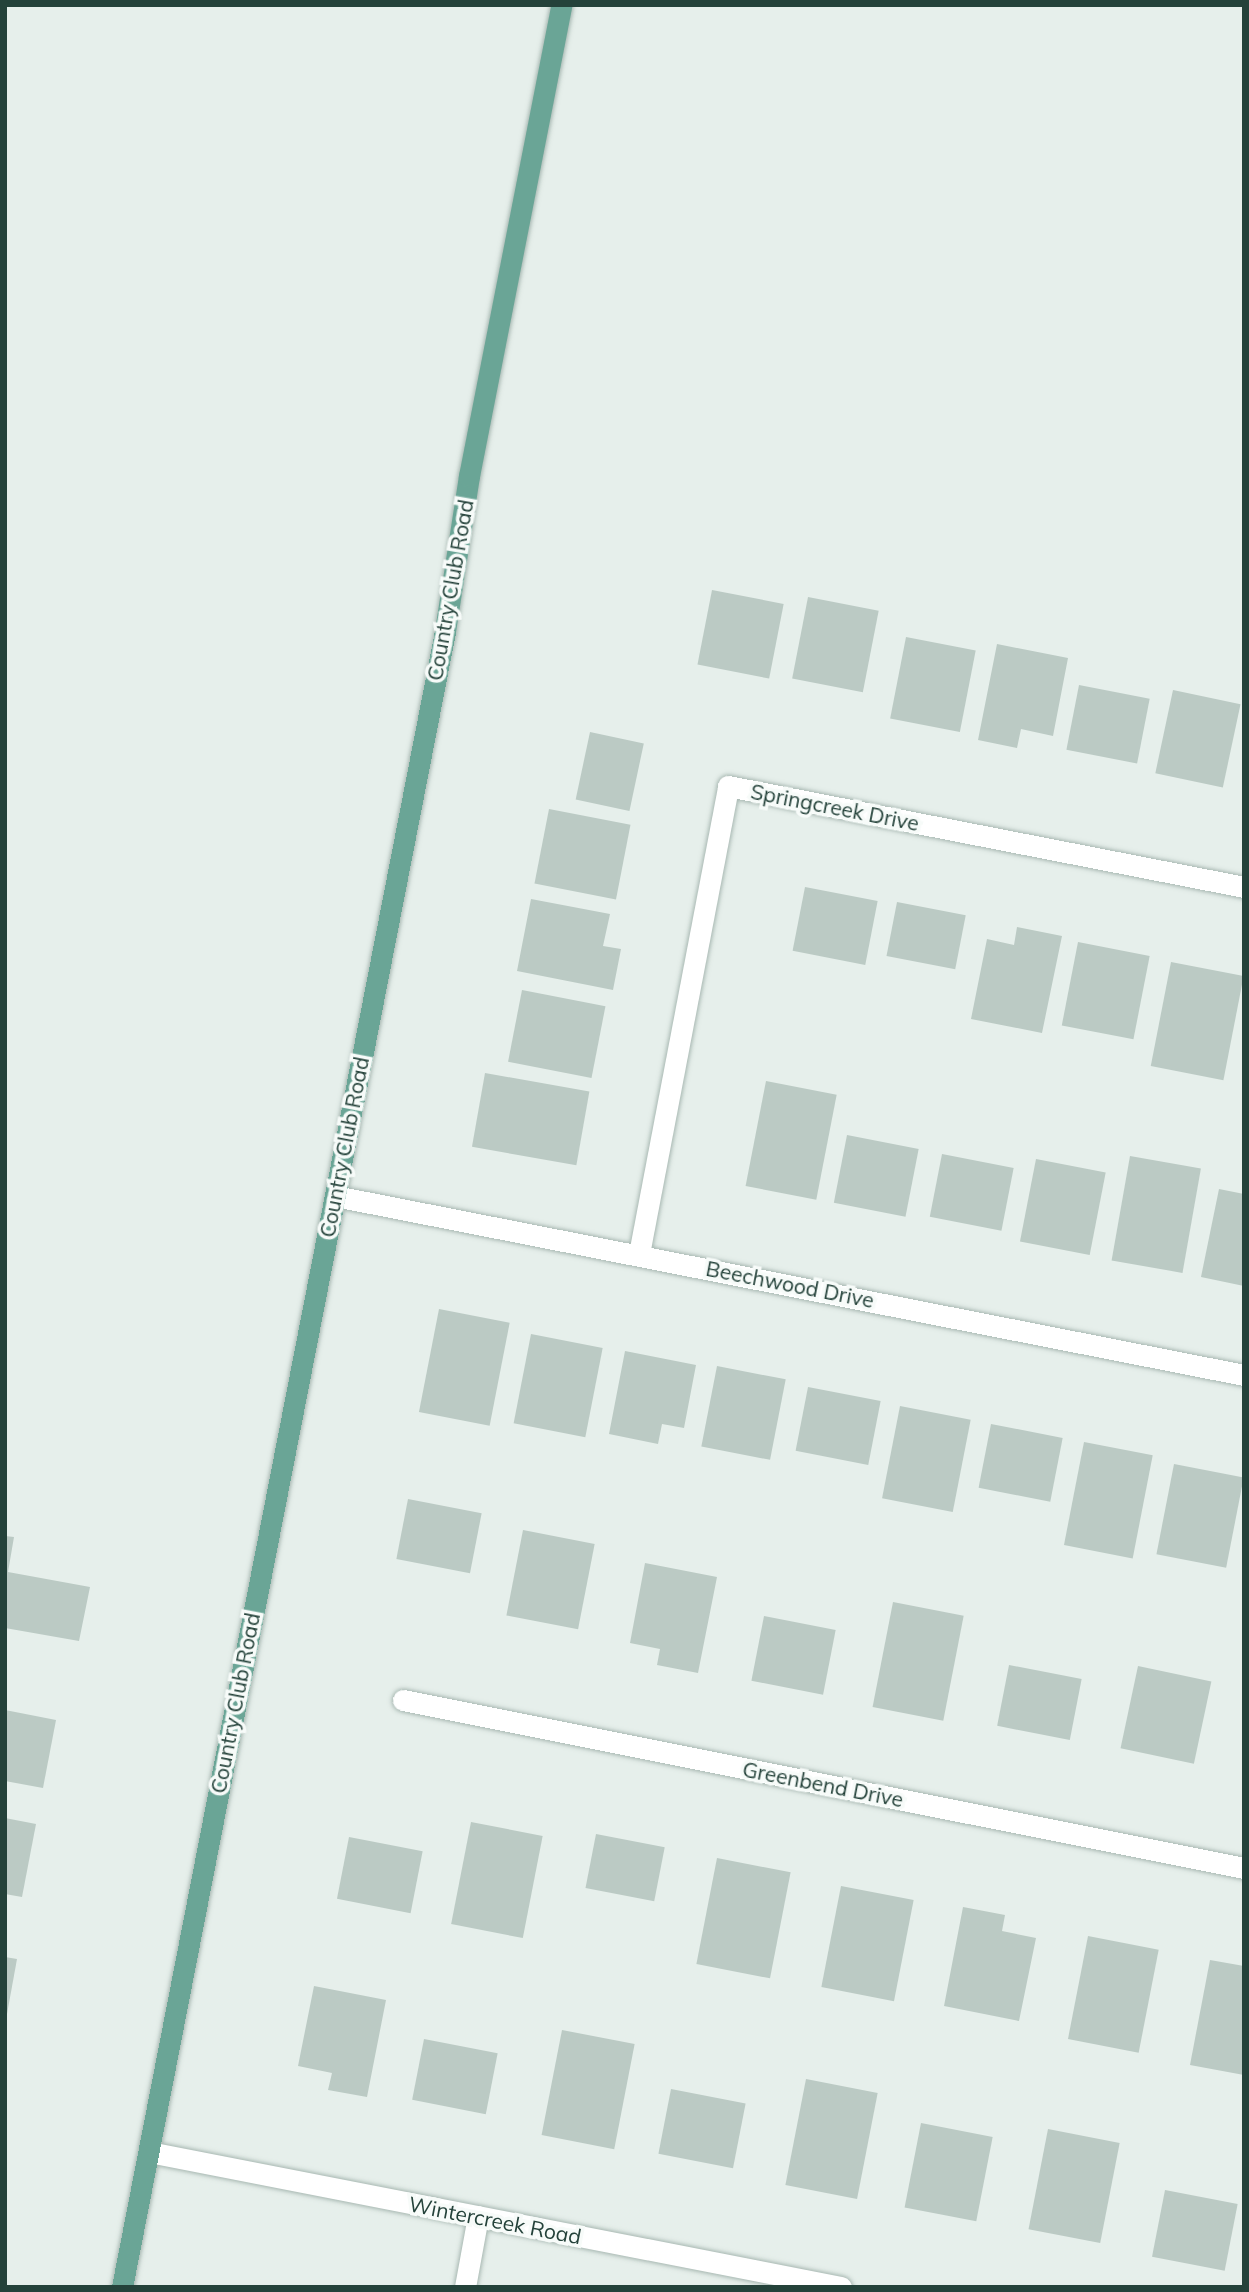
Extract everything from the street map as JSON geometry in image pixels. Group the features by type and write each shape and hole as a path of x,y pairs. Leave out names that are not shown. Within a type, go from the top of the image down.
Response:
{"main road":[{"name":"Country Club Road","path":"122,2287 335,1196 561,5"}],"street":[{"name":"Springcreek Drive","path":"639,1254 728,786 1244,887"},
{"name":"Beechwood Drive","path":"335,1196 1244,1375"},
{"name":"Greenbend Drive","path":"403,1700 1244,1868"},
{"name":"Wintercreek Road","path":"149,2152 841,2287"},
{"path":"465,2287 478,2216"}],"building":[{"path":"712,590 784,604 769,679 697,665"},
{"path":"808,597 879,611 863,692 792,678"},
{"path":"906,637 976,651 960,732 890,718"},
{"path":"997,644 1068,658 1053,736 1021,729 1017,748 978,740"},
{"path":"1079,685 1150,699 1137,764 1066,750"},
{"path":"1173,690 1240,704 1223,787 1155,773"},
{"path":"590,732 644,743 629,811 576,799"},
{"path":"549,809 630,825 616,899 534,884"},
{"path":"805,887 878,901 865,965 793,951"},
{"path":"531,899 610,914 603,946 621,949 613,990 517,971"},
{"path":"897,902 966,915 955,969 887,956"},
{"path":"1017,927 1062,936 1042,1033 971,1019 987,939 1014,945"},
{"path":"1078,942 1150,956 1133,1039 1062,1025"},
{"path":"1171,962 1244,976 1223,1080 1151,1066"},
{"path":"522,990 605,1006 592,1078 508,1062"},
{"path":"485,1073 589,1091 576,1165 472,1147"},
{"path":"766,1081 837,1095 816,1200 746,1186"},
{"path":"847,1135 919,1149 905,1217 834,1203"},
{"path":"942,1154 1014,1168 1001,1231 930,1217"},
{"path":"1130,1156 1201,1169 1182,1273 1112,1260"},
{"path":"1036,1159 1106,1173 1090,1255 1020,1241"},
{"path":"1219,1189 1244,1194 1244,1286 1201,1277"},
{"path":"439,1309 510,1323 490,1426 419,1412"},
{"path":"531,1334 603,1348 585,1437 514,1423"},
{"path":"625,1351 696,1365 684,1428 662,1424 658,1444 609,1434"},
{"path":"717,1366 786,1379 770,1460 701,1446"},
{"path":"808,1387 881,1401 868,1465 796,1451"},
{"path":"900,1406 971,1420 953,1512 882,1498"},
{"path":"991,1424 1063,1438 1050,1502 979,1488"},
{"path":"1084,1442 1153,1455 1133,1558 1064,1545"},
{"path":"1174,1464 1244,1478 1226,1568 1156,1554"},
{"path":"408,1499 482,1513 470,1573 396,1559"},
{"path":"523,1530 595,1544 578,1629 506,1615"},
{"path":"5,1536 14,1537 8,1572 90,1587 79,1641 5,1628"},
{"path":"645,1563 717,1577 698,1673 657,1665 660,1649 630,1643"},
{"path":"893,1602 964,1616 943,1721 873,1707"},
{"path":"764,1616 836,1630 823,1695 751,1681"},
{"path":"1009,1665 1082,1679 1070,1740 997,1726"},
{"path":"1138,1666 1211,1682 1194,1764 1121,1748"},
{"path":"5,1710 56,1720 43,1788 5,1781"},
{"path":"5,1818 36,1824 22,1897 5,1894"},
{"path":"471,1822 543,1836 523,1938 451,1924"},
{"path":"596,1834 665,1847 654,1901 586,1888"},
{"path":"349,1837 423,1851 411,1913 337,1899"},
{"path":"717,1858 791,1872 770,1978 696,1964"},
{"path":"841,1886 914,1900 894,2001 821,1987"},
{"path":"963,1907 1005,1915 1002,1931 1036,1938 1019,2021 944,2006"},
{"path":"1088,1936 1159,1950 1139,2053 1068,2039"},
{"path":"5,1957 17,1959 7,2014 5,2013"},
{"path":"1210,1960 1244,1966 1244,2075 1190,2065"},
{"path":"314,1986 386,2000 367,2097 328,2090 332,2073 298,2066"},
{"path":"562,2030 635,2044 614,2149 542,2135"},
{"path":"424,2039 498,2053 486,2114 412,2100"},
{"path":"806,2079 878,2093 857,2199 785,2185"},
{"path":"671,2089 746,2104 733,2168 658,2154"},
{"path":"921,2123 993,2137 976,2221 905,2207"},
{"path":"1048,2129 1120,2143 1100,2243 1029,2229"},
{"path":"1165,2190 1238,2204 1225,2271 1152,2257"}]}
